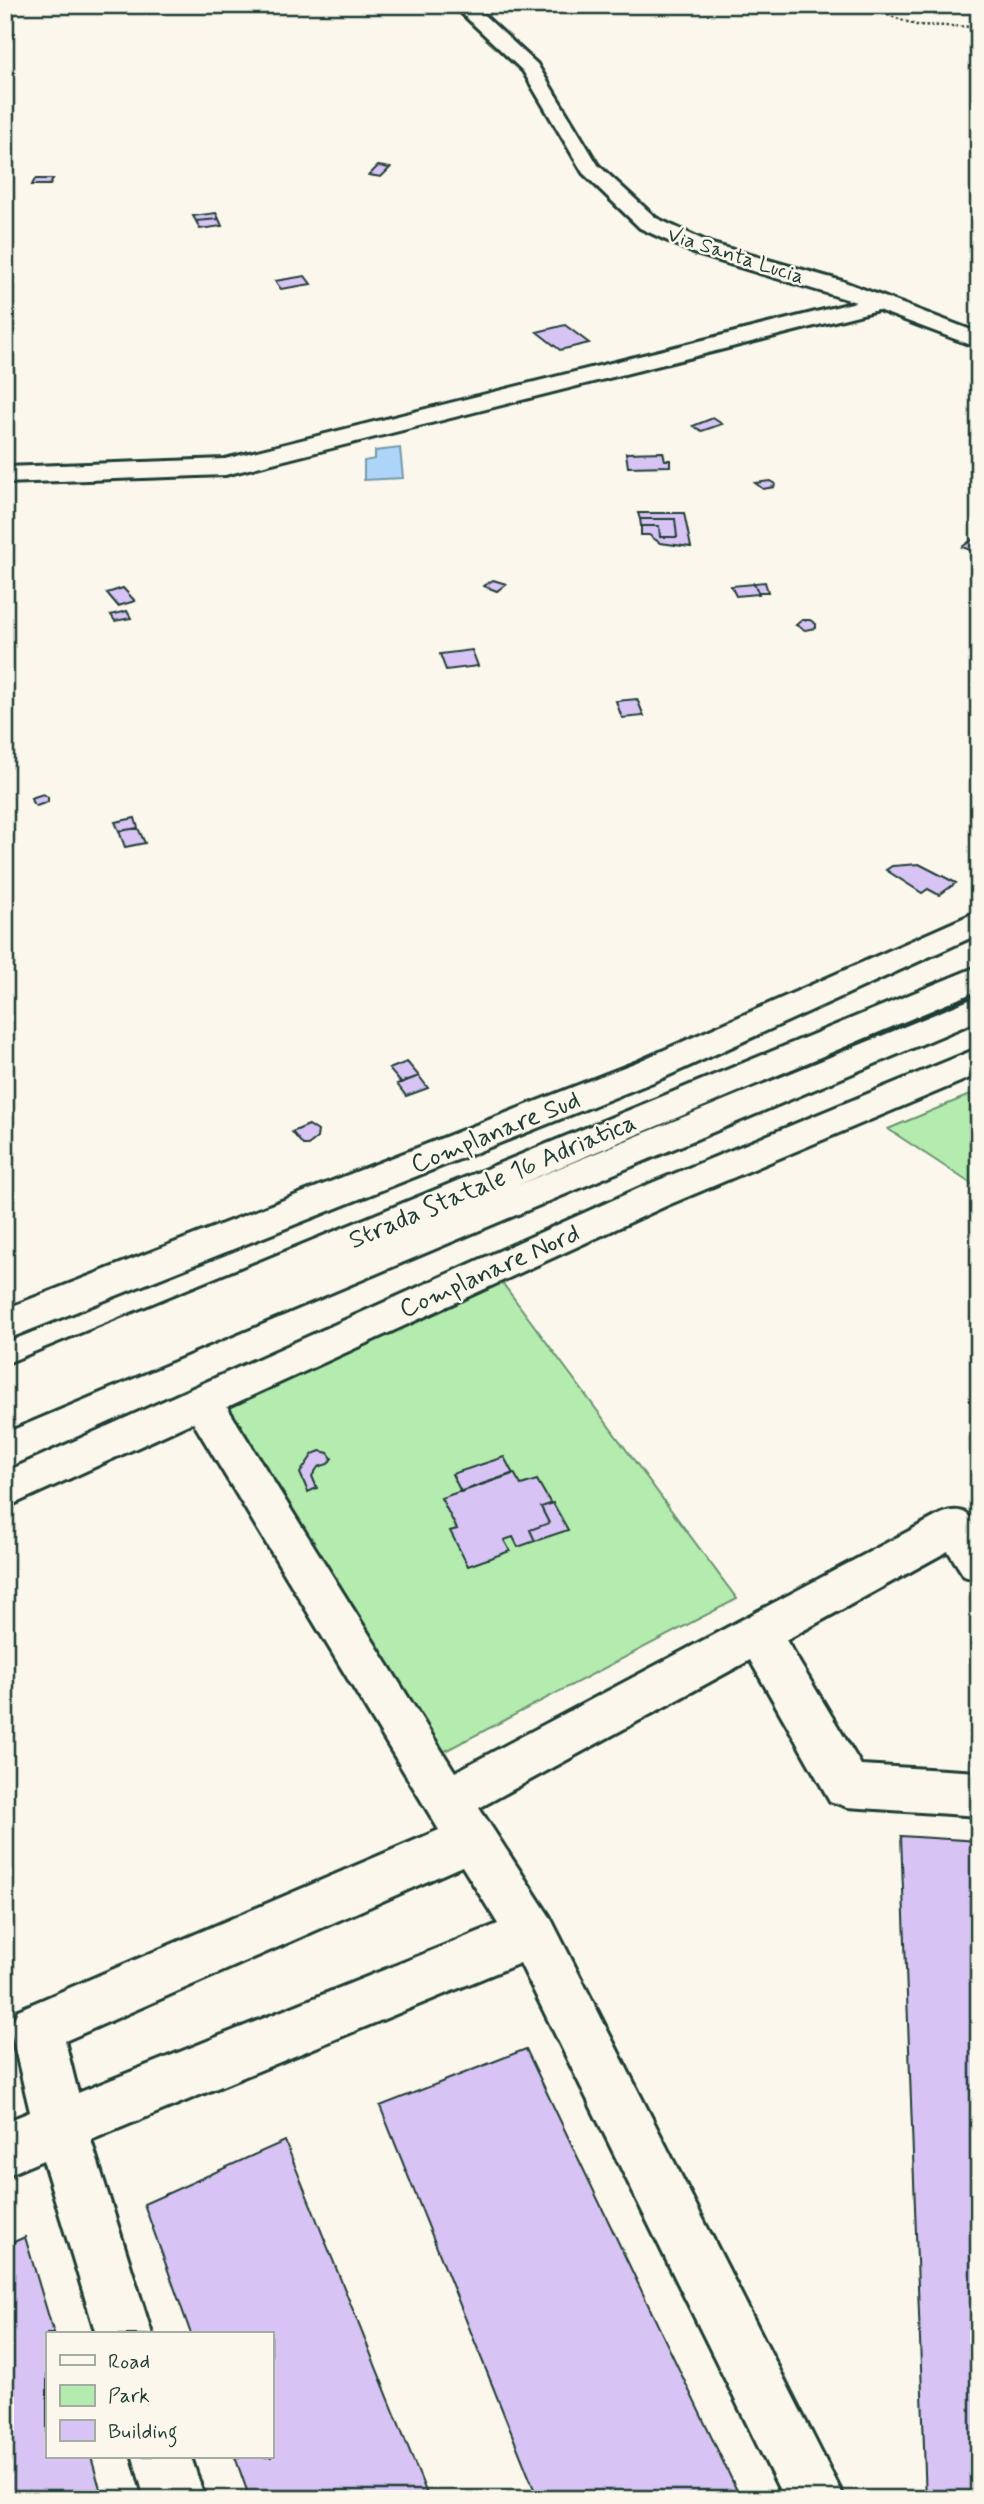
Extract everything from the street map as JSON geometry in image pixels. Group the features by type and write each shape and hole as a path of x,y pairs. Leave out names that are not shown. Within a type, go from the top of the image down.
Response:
{"main road":[{"name":"Via Santa Lucia","path":"462,5 530,68 590,169 648,223 704,249 880,303 979,341"},
{"path":"5,474 225,467 880,303"},
{"name":"Complanare Sud","path":"5,1325 650,1070 979,921"},
{"name":"Strada Statale 16 Adriatica","path":"5,1384 979,977"},
{"name":"Strada Statale 16 Adriatica","path":"5,1414 979,1007"},
{"name":"Complanare Nord","path":"5,1491 655,1196 979,1060"},
{"path":"201,1400 532,1934 815,2499"},
{"path":"123,2332 59,2125 20,2034 459,1820 758,1633 971,1535"},
{"path":"758,1633 847,1786 979,1794"},
{"path":"5,2149 532,1934"},
{"path":"162,2458 176,2499"}],"path":[{"path":"859,5 916,25 979,27"}],"green space":[{"path":"979,1091 979,1189 888,1129"},
{"path":"498,1277 737,1599 426,1761 202,1410"}],"water":[{"path":"400,448 403,478 364,480 364,461 375,459 375,451"}],"building":[{"path":"378,166 390,168 381,177 369,175"},
{"path":"35,179 53,179 50,185 32,185"},
{"path":"216,213 219,219 196,221 193,216"},
{"path":"219,219 222,226 200,229 196,221"},
{"path":"305,276 311,284 281,289 275,281"},
{"path":"565,325 589,343 560,350 537,332"},
{"path":"713,418 722,424 702,431 693,426"},
{"path":"663,452 665,460 670,460 670,466 628,467 626,453"},
{"path":"770,481 775,484 774,487 763,489 755,483"},
{"path":"638,513 684,513 691,547 660,543 649,535 641,535 641,526 659,526 660,537 677,537 675,519 640,519"},
{"path":"640,519 675,519 677,537 660,537 659,526 641,526"},
{"path":"973,539 979,541 979,553 962,547"},
{"path":"493,580 506,584 497,591 484,586"},
{"path":"765,582 768,592 758,592 754,583"},
{"path":"754,584 759,594 736,596 731,586"},
{"path":"123,588 135,601 118,606 107,593"},
{"path":"127,611 131,618 115,621 111,615"},
{"path":"802,620 810,620 816,624 816,628 805,630 796,625"},
{"path":"472,650 478,666 446,670 440,654"},
{"path":"637,699 644,716 622,718 616,701"},
{"path":"43,794 48,797 48,802 36,806 31,798"},
{"path":"135,818 138,828 119,831 115,822"},
{"path":"138,828 145,843 125,847 119,831"},
{"path":"919,864 956,883 939,895 928,889 922,893 886,870 892,866"},
{"path":"407,1062 419,1076 401,1083 389,1069"},
{"path":"419,1076 428,1088 406,1096 397,1084"},
{"path":"309,1125 318,1131 317,1138 308,1145 303,1145 292,1132"},
{"path":"320,1451 328,1453 332,1458 328,1464 318,1467 312,1476 317,1488 308,1492 300,1473 313,1454"},
{"path":"504,1457 513,1474 461,1492 452,1474"},
{"path":"514,1473 521,1485 537,1480 551,1504 541,1507 549,1523 530,1530 535,1541 518,1547 513,1537 504,1540 510,1551 468,1566 450,1531 457,1529 441,1498"},
{"path":"553,1503 568,1530 535,1541 530,1530 549,1523 541,1507"},
{"path":"901,1836 979,1841 979,2499 926,2499"},
{"path":"526,2049 741,2499 538,2499 380,2106"},
{"path":"285,2141 429,2499 250,2499 235,2458 273,2458 273,2332 190,2332 144,2204"},
{"path":"25,2237 53,2332 46,2332 46,2458 91,2458 103,2499 5,2499 5,2246"}]}
